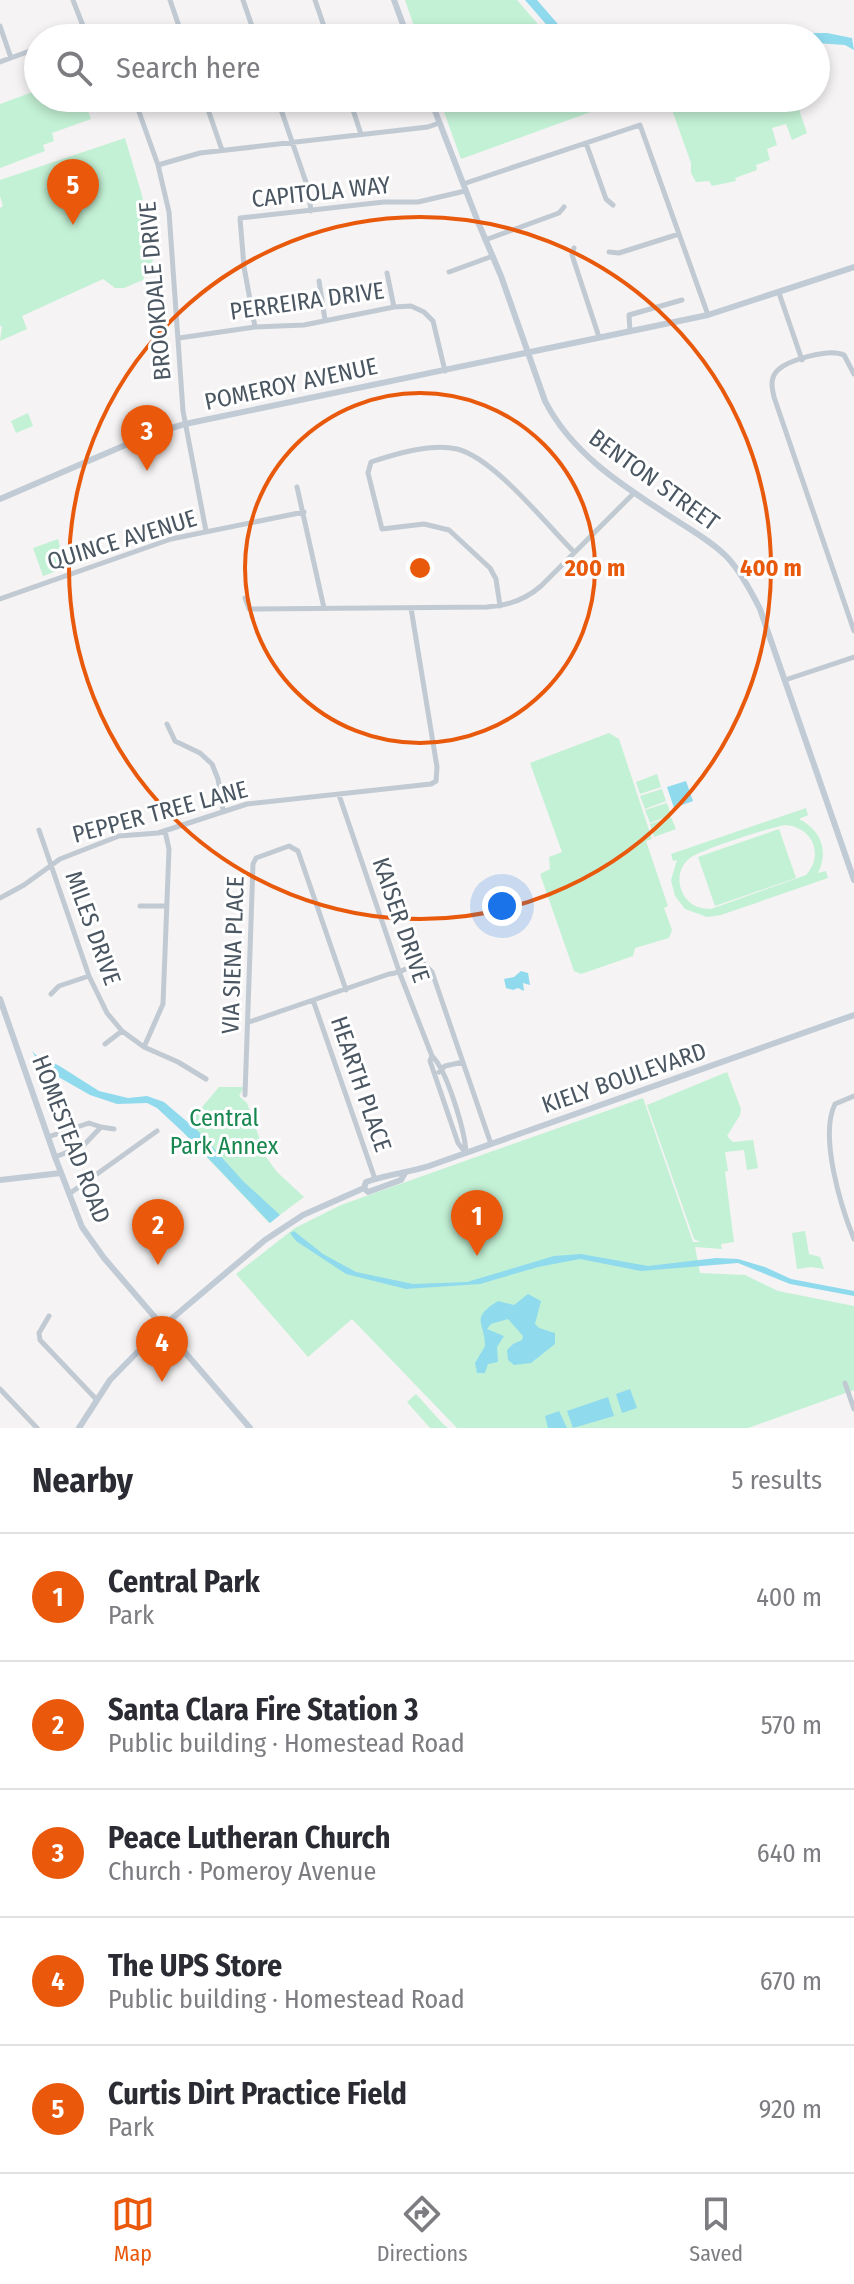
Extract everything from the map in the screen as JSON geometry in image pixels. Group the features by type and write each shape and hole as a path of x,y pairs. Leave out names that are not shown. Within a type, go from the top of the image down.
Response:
{"main road":[{"path":"394,0 403,24"},
{"name":"BENTON STREET","path":"435,112 552,414 582,453 634,493 705,538 728,558 745,581 760,609 854,880"},
{"name":"POMEROY AVENUE","path":"0,499 151,434 185,424 708,315 854,267"},
{"name":"HOMESTEAD ROAD","path":"0,999 82,1227 250,1428"},
{"name":"KIELY BOULEVARD","path":"79,1428 110,1380 163,1326 284,1226 364,1188 366,1182 466,1153 854,1015"},
{"path":"0,1180 61,1173"},
{"name":"KIELY BOULEVARD","path":"364,1188 368,1192 401,1180 405,1173"}],"street":[{"path":"73,0 82,24"},
{"path":"170,0 178,24"},
{"path":"243,0 251,24"},
{"path":"315,0 323,24"},
{"path":"0,26 11,58"},
{"path":"0,62 24,53"},
{"name":"BROOKDALE DRIVE","path":"139,112 158,165 173,234 185,424 206,531"},
{"path":"209,112 222,150"},
{"path":"282,112 308,188 311,211"},
{"path":"354,112 361,134"},
{"path":"158,165 180,157 222,150 428,127 439,123"},
{"path":"464,188 640,125 708,315"},
{"path":"586,143 606,199 613,205"},
{"name":"CAPITOLA WAY","path":"255,327 244,267 240,218 384,202 418,202 464,188"},
{"path":"485,240 559,213 564,207"},
{"path":"609,252 619,253 679,234"},
{"path":"574,248 572,255 599,337"},
{"path":"449,272 493,256"},
{"path":"387,273 394,307"},
{"path":"319,281 325,320"},
{"path":"779,293 802,360"},
{"path":"630,331 629,315 682,300"},
{"name":"PERREIRA DRIVE","path":"179,338 255,327 304,325 411,306 433,321 445,371"},
{"path":"854,374 848,359 839,352 827,352 777,371 771,382 854,631"},
{"path":"500,606 496,579 490,568 449,530 424,524 382,529 368,473 371,462 434,448 456,449 476,456 574,552"},
{"path":"297,487 324,608"},
{"path":"245,598 249,609 500,606 533,593 634,493"},
{"name":"QUINCE AVENUE","path":"0,599 171,539 304,512"},
{"name":"PEPPER TREE LANE","path":"0,898 51,865 119,836 165,831 247,804 436,781 437,767 411,608"},
{"path":"785,680 854,657"},
{"path":"167,724 175,741 200,753 212,764 223,810"},
{"name":"KAISER DRIVE","path":"339,795 400,974 432,1056 442,1073 466,1140 466,1153"},
{"name":"MILES DRIVE","path":"39,830 89,976 107,1013 122,1031 144,1047 206,1079"},
{"path":"144,1047 163,1004 169,849 165,831"},
{"name":"VIA SIENA PLACE","path":"245,1095 253,864 260,856 294,847 346,990"},
{"path":"140,906 166,906"},
{"path":"249,1022 389,974 400,974 420,963 428,966 491,1144"},
{"path":"51,994 59,986 89,976"},
{"name":"HEARTH PLACE","path":"313,1000 375,1179"},
{"path":"105,1044 122,1031"},
{"name":"KAISER DRIVE","path":"432,1056 430,1061 458,1143 466,1153"},
{"path":"435,1076 463,1062"},
{"path":"854,1096 835,1104 831,1121 834,1174 854,1239"},
{"path":"48,1137 89,1123 114,1129"},
{"path":"55,1157 83,1146 101,1127"},
{"path":"68,1195 157,1131"},
{"path":"49,1316 39,1333 40,1340 96,1399"},
{"path":"845,1383 854,1409"},
{"path":"0,1389 37,1428"}],"green space":[{"path":"405,0 517,0 538,24 413,24"},
{"path":"24,95 24,112 88,112 91,119 52,133 54,141 43,145 45,151 0,168 0,104"},
{"path":"444,112 590,112 461,159"},
{"path":"673,112 800,112 807,133 792,140 786,124 772,128 777,145 767,149 770,160 756,165 757,170 735,178 736,181 712,186 709,181 696,182 691,173 691,163"},
{"path":"125,138 143,199 140,204 153,260 143,280 124,288 115,288 103,279 22,316 27,329 0,341 0,208 3,206 0,180"},
{"path":"28,413 33,426 16,433 11,421"},
{"path":"58,539 68,567 43,576 33,548"},
{"path":"609,733 619,739 652,839 646,841 668,906 664,908 672,930 669,938 635,948 633,956 581,974 574,971 540,874 550,869 549,857 562,852 530,763"},
{"path":"657,774 661,787 640,794 636,782"},
{"path":"662,789 666,801 645,809 640,796"},
{"path":"667,803 671,815 650,823 645,810"},
{"path":"806,808 808,815 799,819 818,835 823,857 818,873 826,871 828,878 707,917 685,909 675,896 671,880 677,860 673,861 671,854","holes":["784,825 802,830 813,842 815,858 806,875 711,909 696,906 685,897 680,887 680,876 690,858"]},
{"path":"671,817 676,829 654,837 650,824"},
{"path":"779,829 796,878 715,906 698,857"},
{"path":"727,1072 741,1109 727,1136 733,1142 753,1140 758,1168 747,1170 744,1150 725,1152 734,1242 721,1244 722,1249 695,1247 700,1273 745,1275 778,1291 854,1306 854,1390 748,1428 457,1428 352,1319 308,1357 236,1274 295,1228 341,1205 643,1098 693,1242 700,1242 694,1239 647,1105"},
{"name":"Central Park Annex","path":"219,1087 244,1087 239,1096 247,1103 266,1157 304,1197 269,1223 182,1131"},
{"path":"805,1231 809,1254 820,1257 824,1269 797,1269 792,1233"},
{"path":"416,1394 448,1428 430,1428 407,1402"}],"water":[{"path":"525,0 537,0 558,24 546,24"},
{"path":"830,34 852,38 854,50 845,45 830,44"},
{"path":"686,781 693,801 674,808 667,787"},
{"path":"521,971 528,973 530,985 523,983 524,991 506,988 504,979 514,977"},
{"path":"32,1051 39,1058 58,1065 99,1091 128,1098 147,1096 164,1102 198,1131 243,1181 280,1215 270,1223 157,1108 147,1103 117,1104 90,1095 41,1067"},
{"path":"294,1231 323,1254 356,1272 413,1284 467,1282 554,1256 581,1254 648,1266 716,1258 738,1259 791,1279 854,1291 854,1296 790,1284 738,1263 641,1271 580,1259 538,1267 480,1284 406,1289 346,1274 296,1241 290,1233"},
{"path":"528,1294 541,1301 535,1324 555,1333 555,1344 531,1363 514,1365 508,1360 507,1350 523,1336 508,1319 491,1324 487,1329 504,1336 497,1347 498,1362 488,1364 485,1373 477,1373 475,1363 485,1346 481,1321 484,1312 498,1301 514,1305"},
{"path":"630,1389 637,1408 622,1413 616,1394"},
{"path":"608,1397 614,1416 573,1428 567,1411"},
{"path":"559,1411 567,1428 548,1428 545,1416"}],"place":[{"name":"Curtis Dirt Practice Field","path":"73,225"},
{"name":"Peace Lutheran Church","path":"147,471"},
{"name":"Central Park","path":"477,1256"},
{"name":"Santa Clara Fire Station 3","path":"158,1265"},
{"name":"The UPS Store","path":"162,1382"}]}
